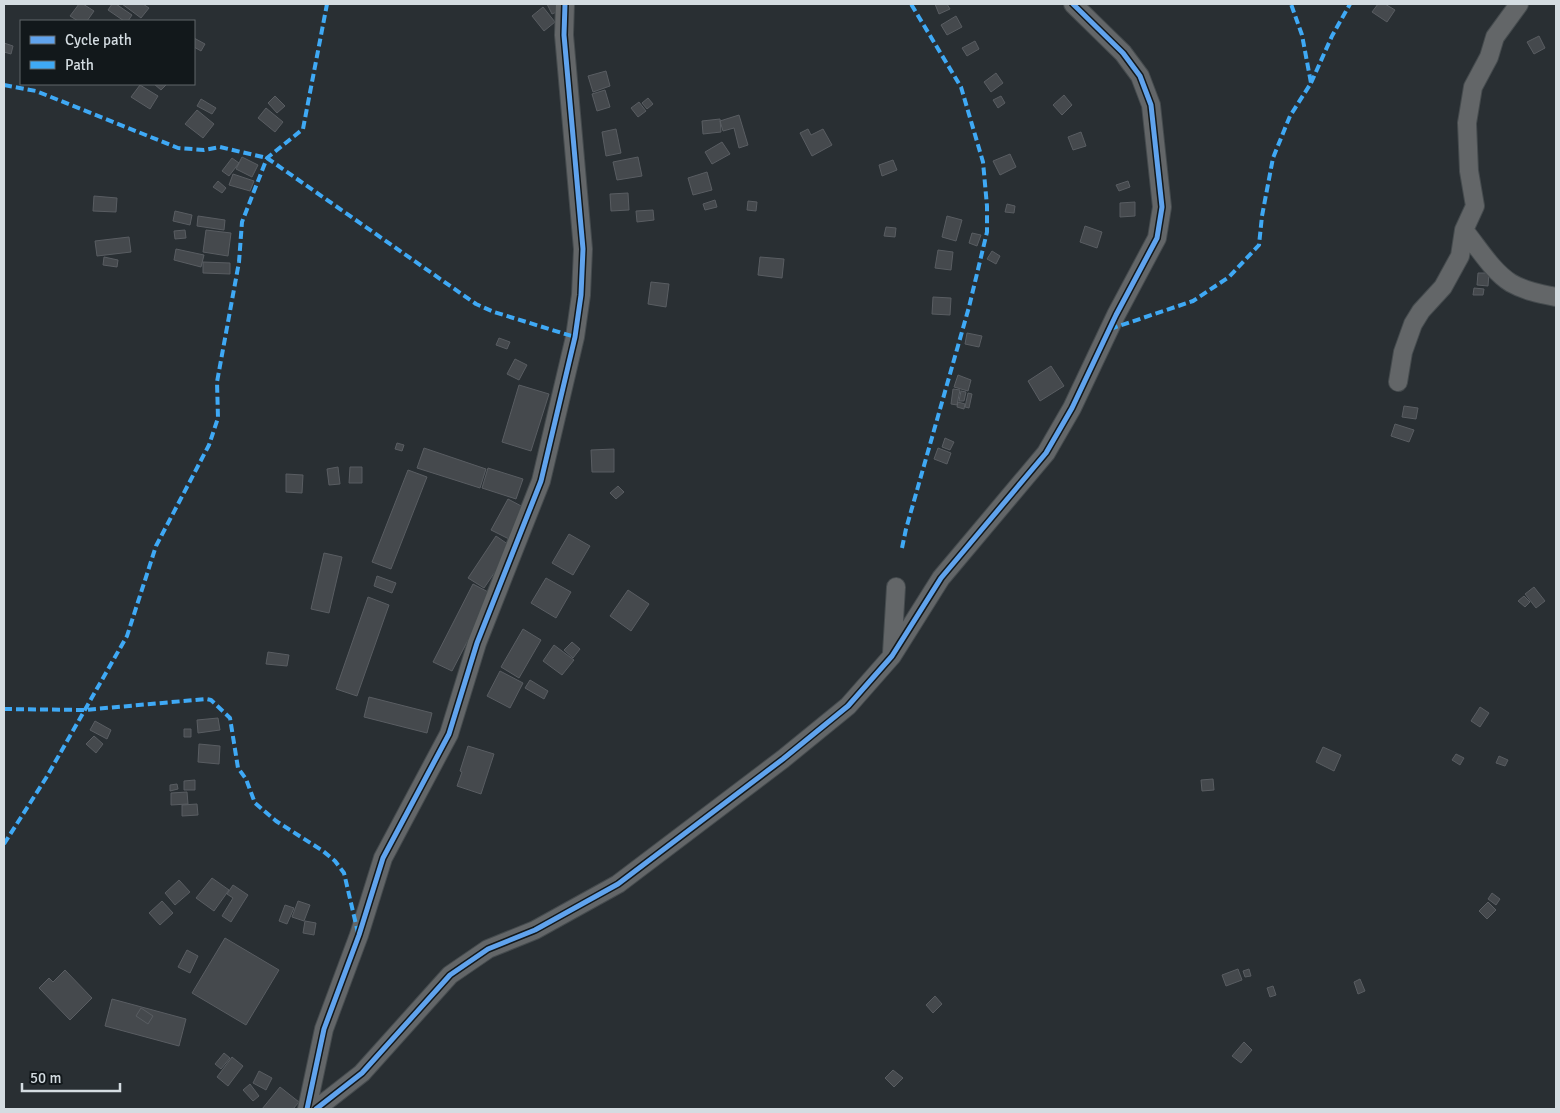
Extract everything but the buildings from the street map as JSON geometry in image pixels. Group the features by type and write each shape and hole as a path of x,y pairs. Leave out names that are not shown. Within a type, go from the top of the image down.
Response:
{"street":[{"path":"307,1109 324,1028 359,935 383,858 449,734 477,643 540,481 575,337 581,296 583,249 564,35 565,4"},
{"path":"316,1109 362,1073 450,975 468,961 488,949 535,930 618,884 783,759 848,706 892,656 941,578 1046,453 1072,408 1116,315 1157,238 1162,207 1152,105 1140,76 1123,53 1073,4"},
{"path":"1398,382 1403,352 1413,324 1421,311 1443,286 1460,256 1464,230 1475,206 1468,171 1467,123 1473,87 1489,57 1495,37 1518,4"},
{"path":"1464,230 1496,270 1510,282 1531,292 1556,297"},
{"path":"892,656 896,587"}],"marked path":[{"path":"4,844 46,778 127,636 156,546 209,445 218,418 217,382 239,262 242,222 267,158 303,129 327,4"},
{"path":"902,548 969,307 987,232 983,162 961,87 911,4"},
{"path":"1110,329 1193,301 1229,277 1259,245 1262,216 1273,158 1290,116 1311,83 1302,35 1291,4"},
{"path":"1311,83 1332,36 1350,4"},
{"path":"4,85 36,91 178,148 204,150 220,147 267,158 476,304 494,312 575,337"},
{"path":"4,709 84,710 211,700 230,718 238,768 246,779 255,803 276,821 323,851 335,861 344,873 358,933"}],"cycle path":[{"path":"307,1109 324,1029 359,935 383,858 449,734 477,643 541,481 575,337 581,295 583,249 564,35 565,4"},
{"path":"316,1109 362,1073 450,975 488,949 535,930 618,884 783,759 848,706 892,656 941,578 1046,453 1072,408 1116,315 1157,238 1162,207 1151,105 1140,76 1123,53 1073,4"}]}
